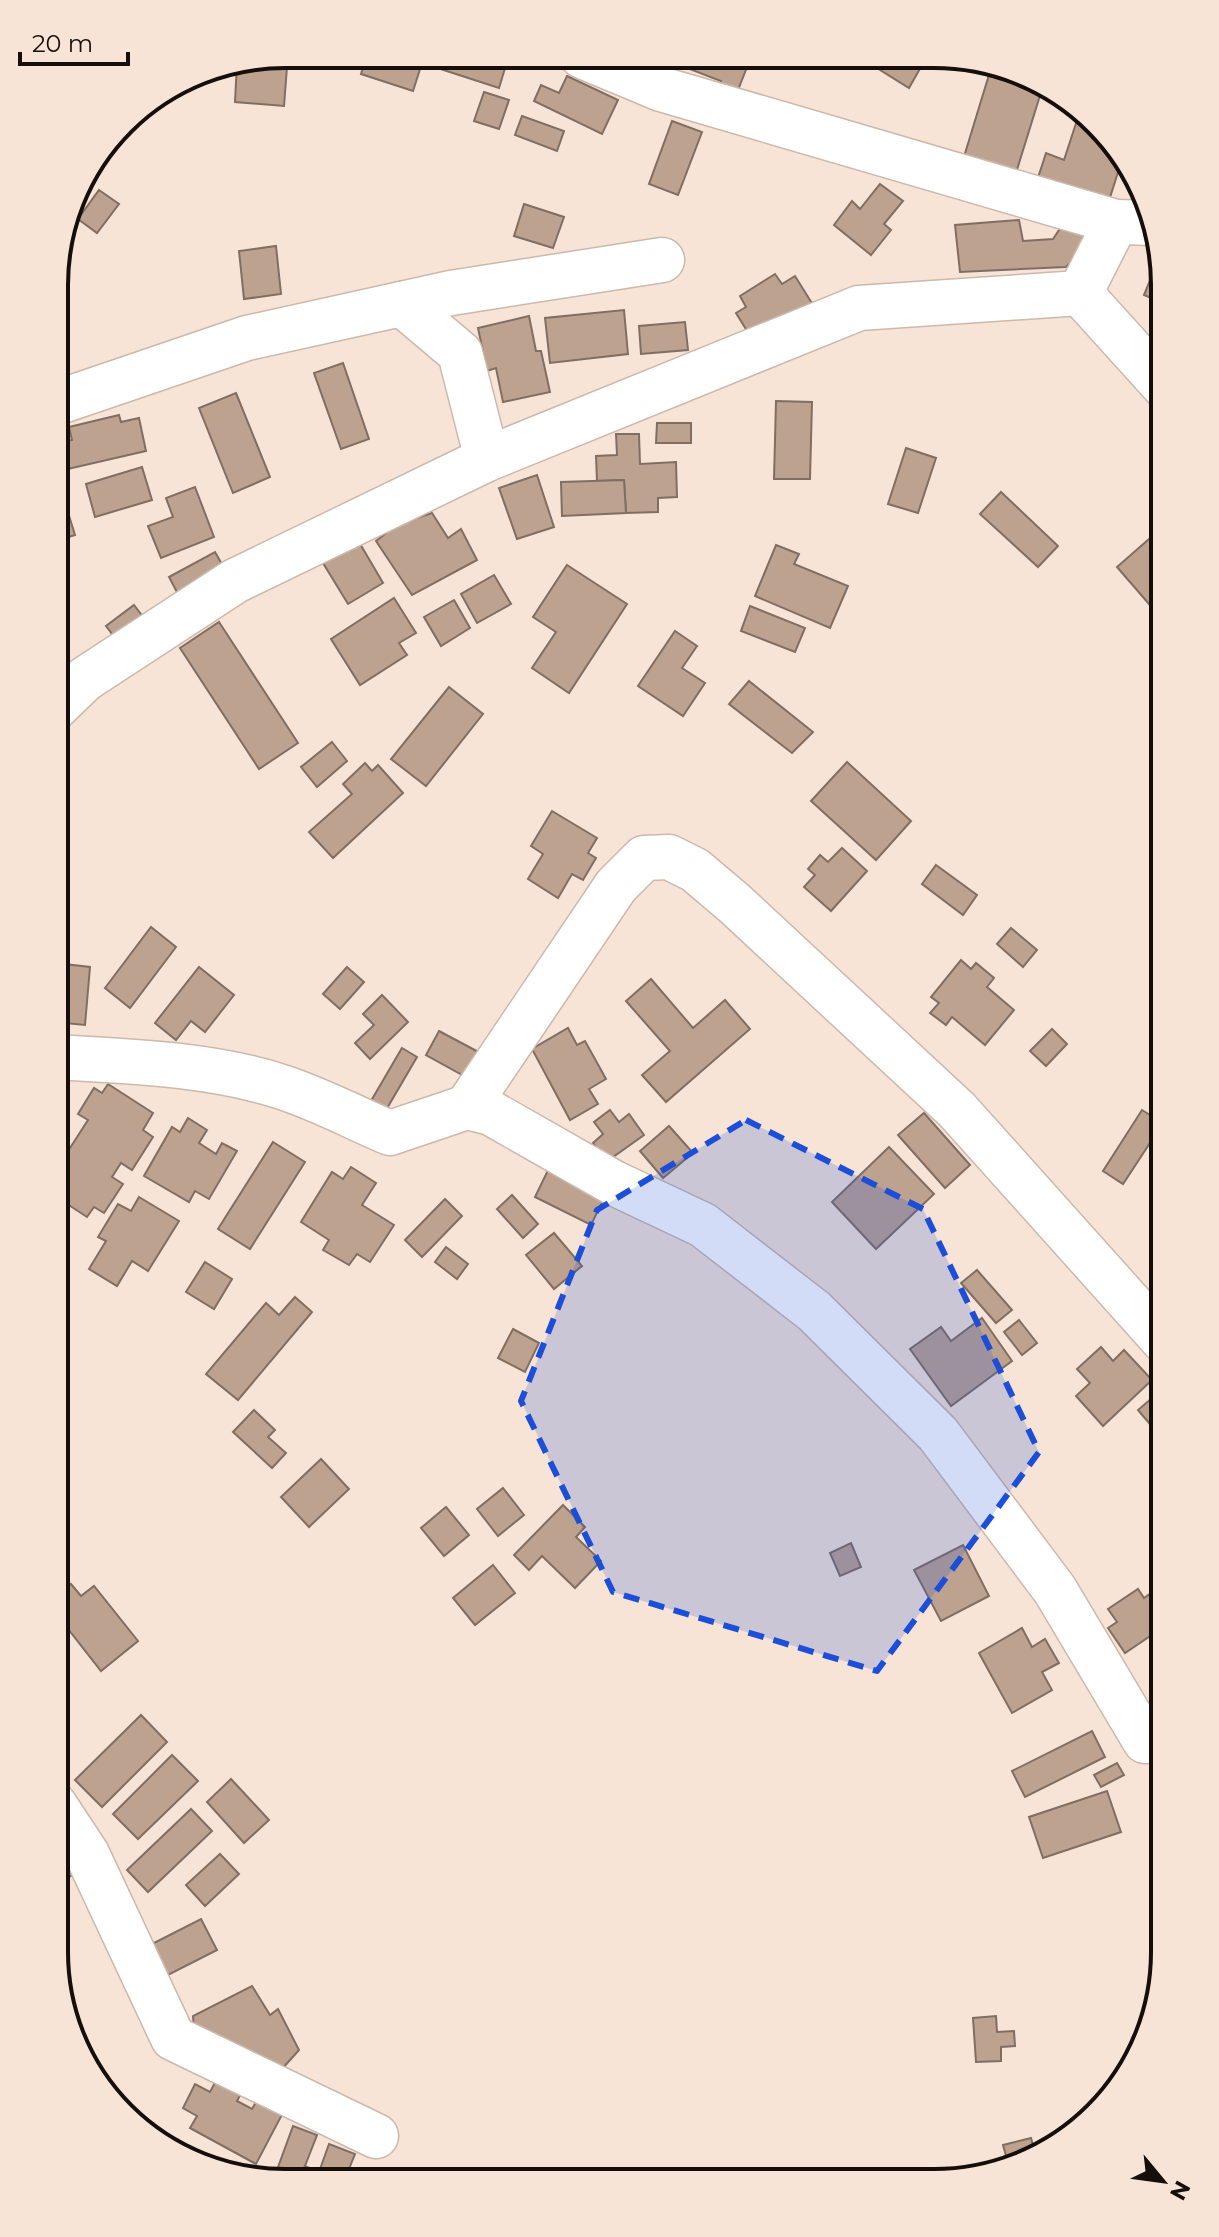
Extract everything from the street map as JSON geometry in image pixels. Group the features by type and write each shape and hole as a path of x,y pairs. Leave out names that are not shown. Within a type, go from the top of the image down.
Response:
{"street":[{"path":"68,695 85,679 235,581 487,459 859,308 1080,293 1135,223 661,89 611,68"},
{"path":"68,399 247,338 451,293 662,260"},
{"path":"1080,293 1151,372"},
{"path":"402,304 460,353 487,459"},
{"path":"467,1107 616,886 644,858 669,857 695,870 734,903 957,1110 1151,1326"},
{"path":"68,1058 141,1062 216,1072 281,1086 390,1133 467,1107 491,1113 614,1183 703,1225 814,1311 938,1434 1055,1590 1145,1741"},
{"path":"68,1825 87,1854 173,2038 376,2136"}],"highlighted area":[{"path":"746,1120 923,1209 1039,1452 877,1671 613,1592 521,1401 597,1210"}],"building":[{"path":"287,68 284,106 235,102 236,74"},
{"path":"363,68 420,68 413,91 361,74"},
{"path":"437,68 505,68 499,88"},
{"path":"687,68 747,68 736,95 718,88 721,81"},
{"path":"877,68 920,68 909,88"},
{"path":"989,75 1040,96 1015,176 963,160"},
{"path":"567,76 618,100 602,134 534,101 541,85 559,93"},
{"path":"484,92 509,100 499,129 474,121"},
{"path":"522,116 564,131 557,151 515,135"},
{"path":"672,121 702,132 678,195 649,184"},
{"path":"1077,122 1097,142 1118,171 1106,210 1035,187 1046,153 1064,160"},
{"path":"880,184 903,201 884,224 891,230 871,255 834,225 852,201 860,209"},
{"path":"99,190 119,204 97,233 78,219"},
{"path":"524,204 564,217 553,248 514,236"},
{"path":"1019,220 1023,241 1053,239 1061,227 1085,236 1080,253 1066,267 960,272 955,225"},
{"path":"276,246 281,294 244,299 239,251"},
{"path":"775,274 782,284 795,276 813,305 754,342 736,313 746,307 740,296"},
{"path":"1151,278 1151,298 1144,295"},
{"path":"624,310 628,354 550,363 545,318"},
{"path":"529,316 536,351 541,351 550,392 503,402 496,368 487,371 478,328"},
{"path":"685,322 688,350 641,354 639,326"},
{"path":"343,363 369,439 341,449 314,373"},
{"path":"236,393 270,477 233,493 199,408"},
{"path":"776,401 812,402 810,479 774,479"},
{"path":"119,415 121,422 139,418 146,451 68,469 68,441 72,440 69,427"},
{"path":"657,423 691,423 691,443 656,443"},
{"path":"616,434 639,434 640,464 676,462 677,497 658,498 658,512 626,513 624,480 597,481 596,456 617,455"},
{"path":"906,448 936,458 918,513 888,504"},
{"path":"142,467 152,500 95,517 86,484"},
{"path":"537,475 554,527 517,539 499,488"},
{"path":"624,480 626,513 562,516 561,482"},
{"path":"195,487 214,537 161,558 148,526 173,517 166,498"},
{"path":"1001,492 1058,546 1038,567 980,514"},
{"path":"68,512 75,535 68,537"},
{"path":"432,513 448,538 461,529 477,560 412,595 376,541 398,524"},
{"path":"1151,537 1151,602 1149,604 1117,567"},
{"path":"359,542 383,583 348,604 323,563"},
{"path":"776,545 799,554 794,564 848,586 830,628 755,596"},
{"path":"215,552 227,573 180,598 169,577"},
{"path":"567,565 627,604 569,693 532,668 556,632 533,617"},
{"path":"494,575 511,604 477,623 461,594"},
{"path":"394,598 416,633 399,643 407,655 360,685 331,639"},
{"path":"454,600 470,628 441,646 424,617"},
{"path":"134,605 147,622 119,643 106,626"},
{"path":"750,606 805,628 795,652 741,631"},
{"path":"219,622 298,743 259,769 180,648"},
{"path":"675,631 697,646 682,668 705,683 683,716 638,686"},
{"path":"749,681 813,732 792,753 729,704"},
{"path":"449,687 483,714 426,786 391,759"},
{"path":"332,742 347,761 317,787 301,767"},
{"path":"847,762 911,821 876,860 811,801"},
{"path":"365,763 372,771 378,765 403,793 333,858 309,832 352,794 343,784"},
{"path":"552,811 597,838 588,853 596,858 583,880 572,874 558,898 528,879 543,854 531,846"},
{"path":"842,848 867,871 831,911 804,887 815,875 808,869 820,855 828,862"},
{"path":"936,865 977,895 963,915 922,884"},
{"path":"151,927 176,947 130,1008 105,988"},
{"path":"1011,928 1037,950 1023,967 997,944"},
{"path":"961,960 971,969 976,963 994,978 987,987 1014,1010 985,1045 952,1017 946,1025 930,1013 939,1003 931,997"},
{"path":"68,964 90,967 85,1025 68,1023"},
{"path":"199,967 234,995 205,1032 191,1021 176,1040 155,1023"},
{"path":"347,967 364,982 340,1009 323,994"},
{"path":"651,979 693,1028 725,1000 750,1029 666,1102 642,1075 670,1051 626,1001"},
{"path":"382,995 408,1022 370,1059 355,1043 374,1025 363,1014"},
{"path":"568,1028 577,1045 585,1041 606,1079 589,1089 598,1104 570,1120 532,1049"},
{"path":"1052,1029 1067,1044 1046,1066 1030,1051"},
{"path":"439,1031 486,1056 473,1081 426,1055"},
{"path":"402,1048 417,1057 386,1110 371,1101"},
{"path":"108,1084 153,1113 143,1130 153,1137 132,1170 121,1163 112,1177 123,1184 104,1213 94,1207 87,1217 68,1205 68,1147 88,1120 78,1114 94,1088 102,1093"},
{"path":"610,1110 619,1122 629,1114 644,1135 606,1162 593,1143 603,1134 594,1122"},
{"path":"1142,1110 1151,1116 1151,1141 1123,1184 1103,1171"},
{"path":"924,1113 970,1165 945,1188 898,1135"},
{"path":"188,1118 207,1130 199,1143 216,1154 222,1143 237,1151 209,1199 195,1191 189,1202 144,1176 172,1127 180,1132"},
{"path":"669,1126 693,1153 663,1178 640,1151"},
{"path":"273,1142 305,1162 250,1249 218,1229"},
{"path":"889,1147 934,1194 876,1249 832,1202"},
{"path":"550,1166 606,1194 591,1225 535,1197"},
{"path":"351,1167 376,1183 362,1205 394,1225 370,1262 357,1254 349,1265 323,1250 329,1240 301,1222 332,1172 343,1179"},
{"path":"512,1195 538,1224 523,1238 497,1209"},
{"path":"139,1197 179,1221 148,1271 132,1261 117,1286 89,1269 106,1241 98,1237 118,1204 131,1211"},
{"path":"445,1199 462,1216 422,1257 405,1240"},
{"path":"554,1233 582,1266 554,1289 526,1255"},
{"path":"446,1247 468,1264 457,1279 435,1262"},
{"path":"205,1262 232,1279 214,1309 186,1292"},
{"path":"977,1270 1012,1310 996,1323 961,1283"},
{"path":"295,1297 312,1312 238,1400 206,1374 266,1303 279,1315"},
{"path":"982,1318 1012,1361 951,1406 910,1349 941,1327 951,1341"},
{"path":"1019,1320 1037,1343 1022,1355 1004,1332"},
{"path":"513,1329 539,1343 525,1372 498,1358"},
{"path":"1101,1347 1113,1361 1124,1350 1151,1381 1103,1426 1076,1396 1090,1383 1077,1369"},
{"path":"1151,1399 1151,1425 1138,1410"},
{"path":"254,1410 275,1430 268,1437 286,1453 272,1468 233,1432"},
{"path":"321,1459 349,1489 309,1527 281,1497"},
{"path":"503,1488 524,1515 498,1536 477,1509"},
{"path":"563,1505 585,1527 576,1537 601,1561 575,1588 542,1556 529,1570 514,1555"},
{"path":"446,1507 469,1535 444,1556 421,1528"},
{"path":"851,1543 861,1567 840,1576 830,1553"},
{"path":"963,1545 989,1596 941,1621 914,1570"},
{"path":"493,1565 515,1593 475,1625 453,1598"},
{"path":"71,1584 81,1596 94,1586 138,1641 101,1671 68,1629 68,1586"},
{"path":"1138,1589 1144,1598 1151,1593 1151,1635 1125,1653 1108,1628 1117,1622 1108,1609"},
{"path":"1022,1628 1032,1647 1045,1639 1059,1663 1042,1672 1052,1690 1012,1713 979,1653"},
{"path":"141,1715 167,1742 102,1807 75,1780"},
{"path":"1092,1731 1105,1757 1025,1797 1012,1771"},
{"path":"172,1755 198,1781 138,1839 113,1814"},
{"path":"1117,1763 1124,1775 1101,1787 1094,1775"},
{"path":"231,1779 269,1820 244,1843 207,1802"},
{"path":"1107,1791 1121,1832 1043,1858 1029,1817"},
{"path":"191,1809 212,1831 148,1892 127,1870"},
{"path":"220,1854 239,1874 205,1906 186,1885"},
{"path":"68,1859 76,1873 68,1878"},
{"path":"201,1919 217,1950 168,1975 152,1944"},
{"path":"252,1986 270,2015 278,2009 299,2050 282,2069 194,2030 193,2016"},
{"path":"996,2016 997,2032 1014,2031 1015,2046 1001,2047 1001,2061 976,2062 973,2018"},
{"path":"218,2077 243,2090 237,2101 252,2109 260,2095 285,2109 256,2164 190,2128 197,2116 183,2108 195,2084 210,2092"},
{"path":"293,2126 317,2135 304,2169 278,2168"},
{"path":"1031,2138 1033,2145 1006,2157 1003,2145"},
{"path":"329,2144 355,2154 349,2169 320,2169"}]}
